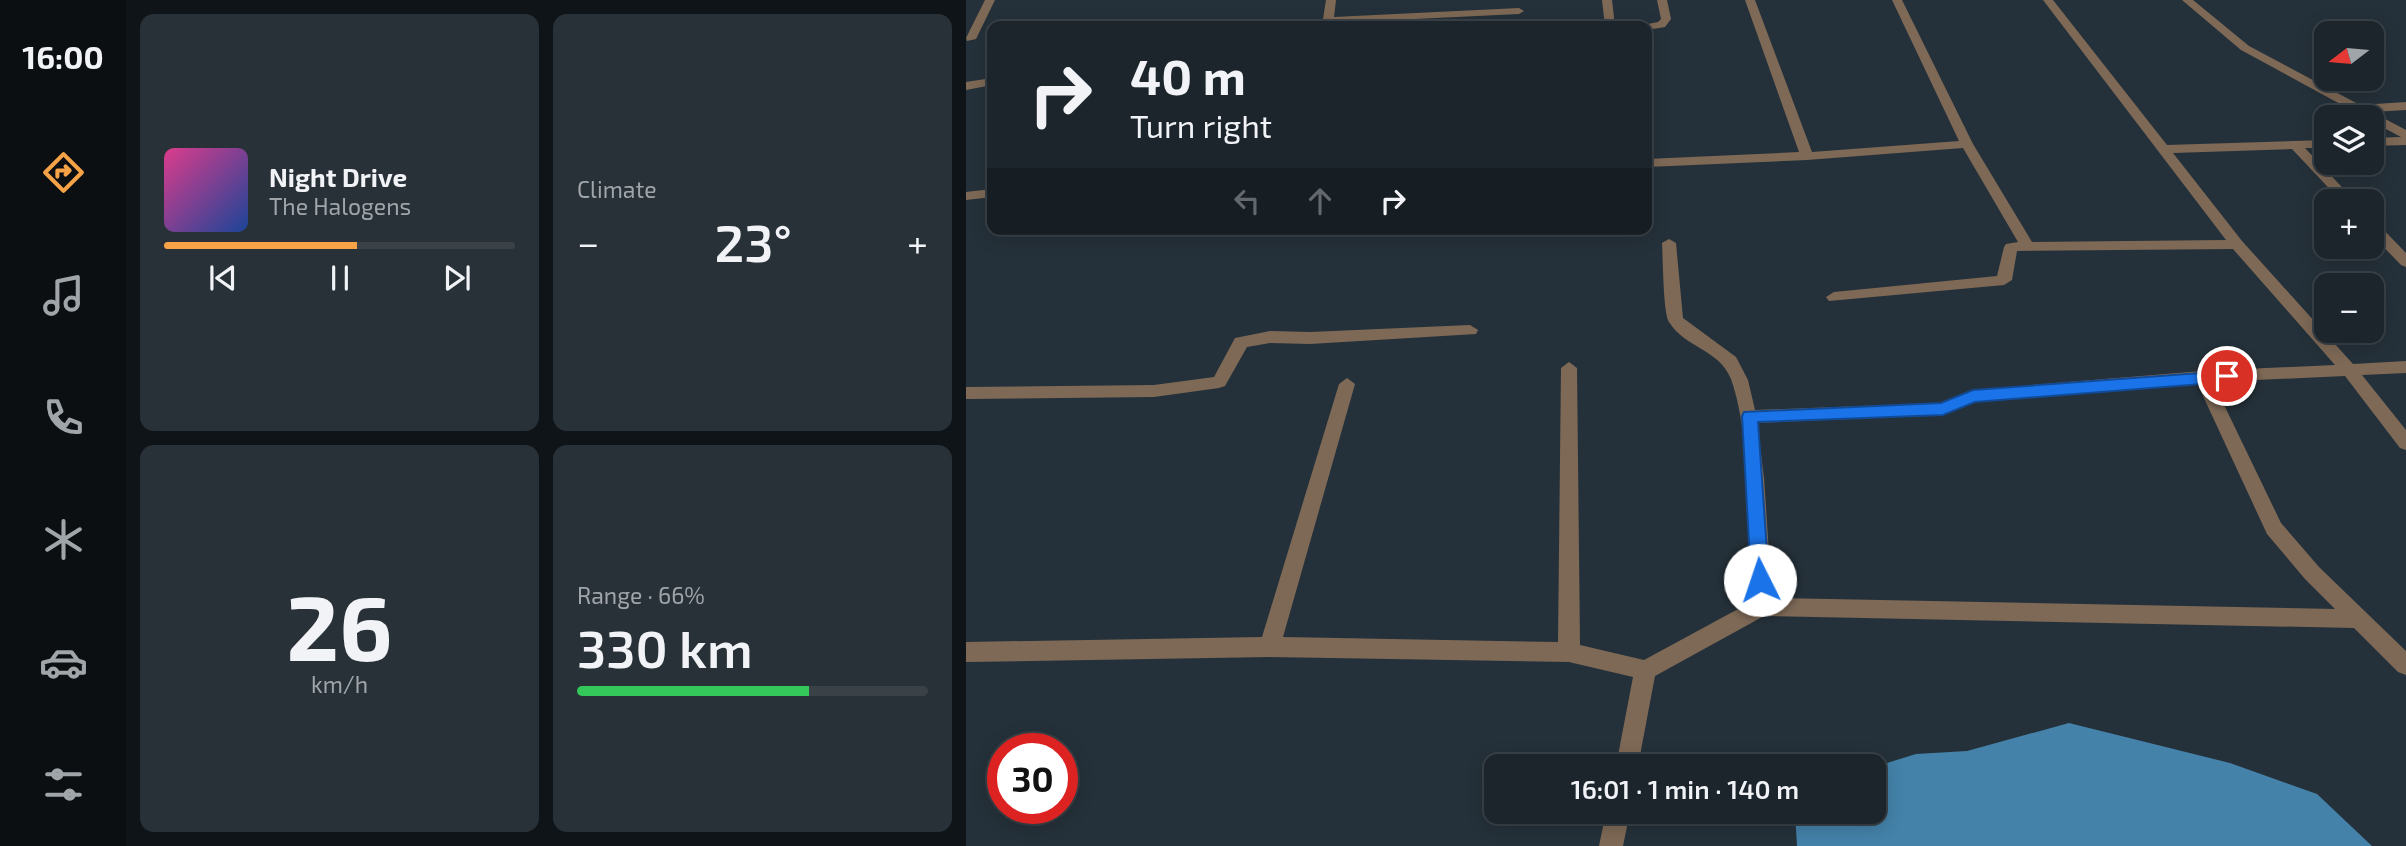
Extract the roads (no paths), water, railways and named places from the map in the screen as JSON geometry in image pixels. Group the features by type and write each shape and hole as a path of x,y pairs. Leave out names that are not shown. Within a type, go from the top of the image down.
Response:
{"street":[{"path":"973,38 990,0"},
{"path":"1325,21 1331,0"},
{"path":"1607,0 1609,21"},
{"path":"1652,27 1661,26 1666,19 1662,0"},
{"path":"1750,0 1807,156"},
{"path":"1897,0 1967,144 2028,247"},
{"path":"2048,0 2237,244 2350,371 2406,443"},
{"path":"2187,0 2245,48 2352,105"},
{"path":"1356,21 1519,11"},
{"path":"966,86 987,83"},
{"path":"2384,107 2406,106"},
{"path":"2384,123 2406,135"},
{"path":"2384,142 2406,141"},
{"path":"1652,163 1807,156 1967,144"},
{"path":"2164,149 2314,144"},
{"path":"2295,145 2337,189"},
{"path":"966,196 987,194"},
{"path":"2384,239 2406,262"},
{"path":"1669,243 1675,319 1684,331 1728,358 1735,368 1749,416 1762,607"},
{"path":"1834,297 2004,280 2011,247 2237,244"},
{"path":"966,393 1154,391 1219,382 1241,342 1270,337 1310,338 1470,330"},
{"path":"1569,652 1570,368"},
{"path":"1749,416 1943,409 1973,396 2202,377 2406,368"},
{"path":"2202,377 2274,528 2312,573 2406,665"},
{"path":"1270,647 1348,384"},
{"path":"966,652 1270,647 1569,652 1645,670 1762,607 2361,619"},
{"path":"1629,754 1645,670"},
{"path":"1611,846 1616,824"}],"water":[{"path":"2069,723 2230,763 2317,794 2372,846 1797,846 1796,824 1886,824 1886,763 1916,754 1967,751"}]}
